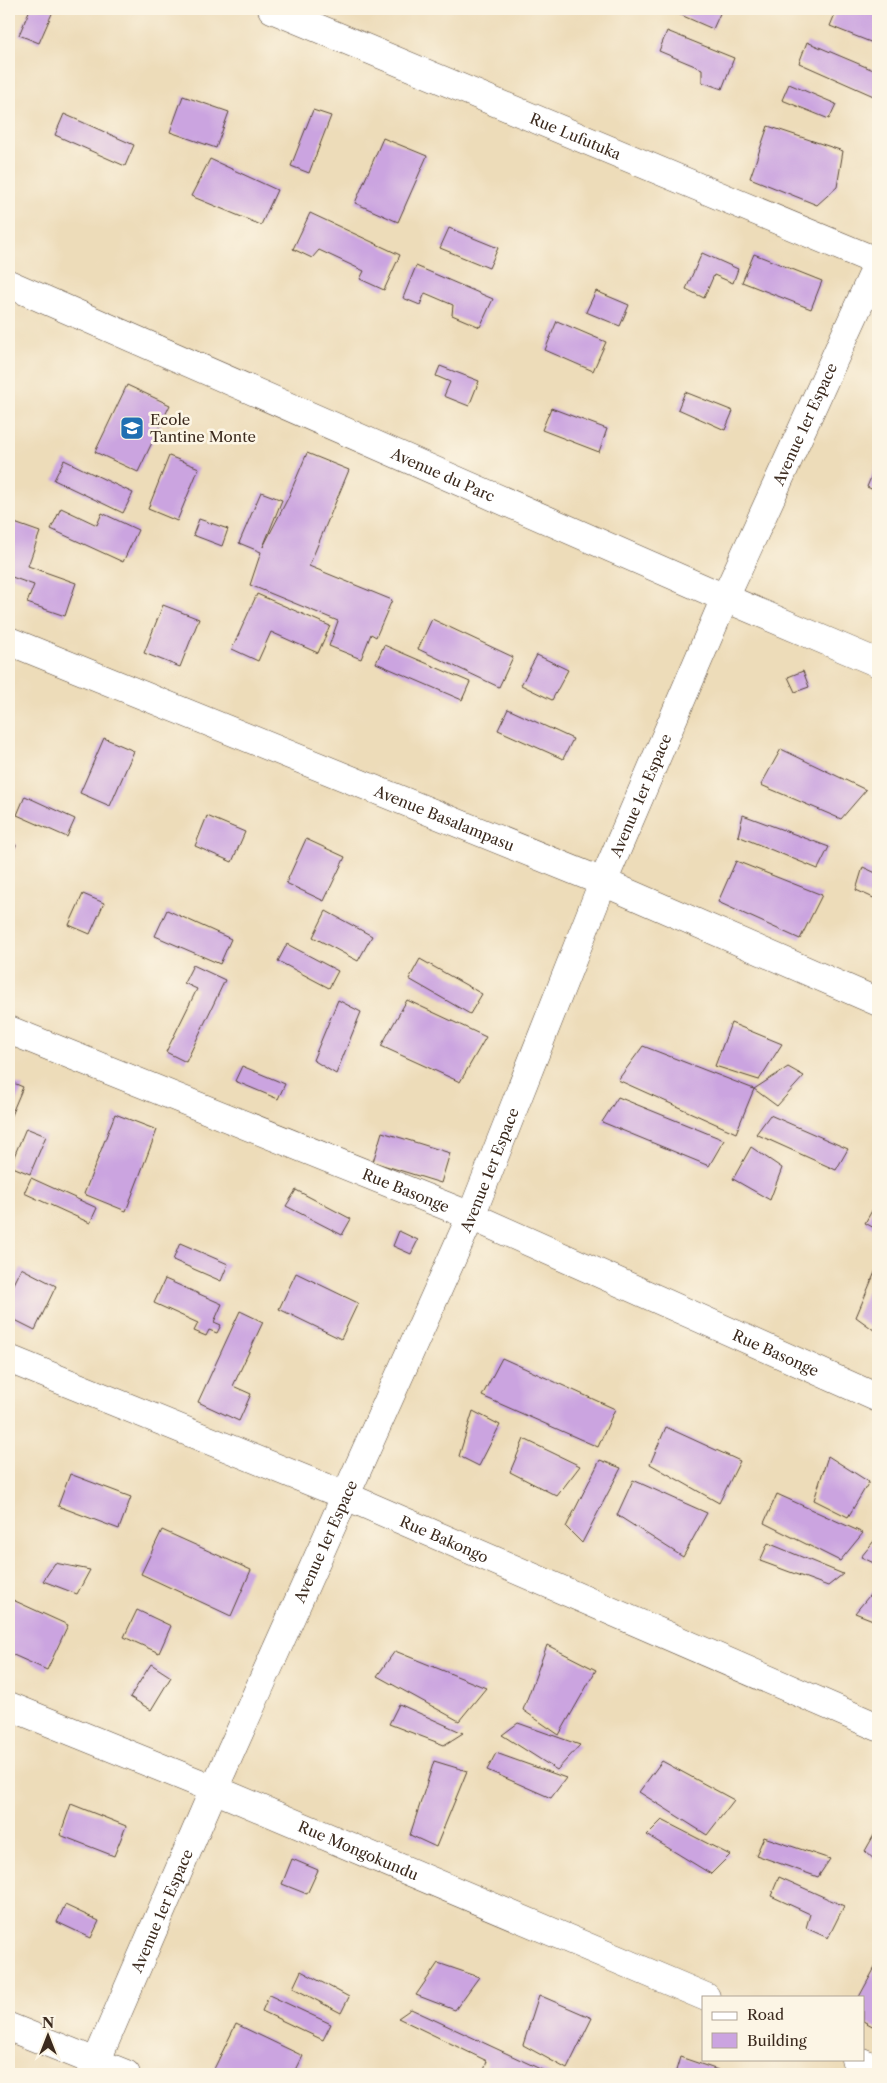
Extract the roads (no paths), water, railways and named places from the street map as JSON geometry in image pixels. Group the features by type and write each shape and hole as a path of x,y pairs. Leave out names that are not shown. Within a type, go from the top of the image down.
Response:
{"street":[{"name":"Rue Lufutuka","path":"272,9 878,263"},
{"name":"Avenue 1er Espace","path":"94,2068 214,1789 470,1216 603,882 725,598 878,263"},
{"name":"Avenue du Parc","path":"9,284 725,598 878,663"},
{"name":"Avenue Basalampasu","path":"9,641 603,882 878,1002"},
{"name":"Rue Basonge","path":"9,1030 470,1216 878,1398"},
{"name":"Rue Bakongo","path":"9,1359 346,1496 878,1727"},
{"name":"Rue Mongokundu","path":"9,1706 214,1789 704,1996"},
{"path":"9,2027 94,2068 126,2074"},
{"path":"857,2060 878,2069"}],"place":[{"name":"Ecole Tantine Monte","path":"132,428"}]}
